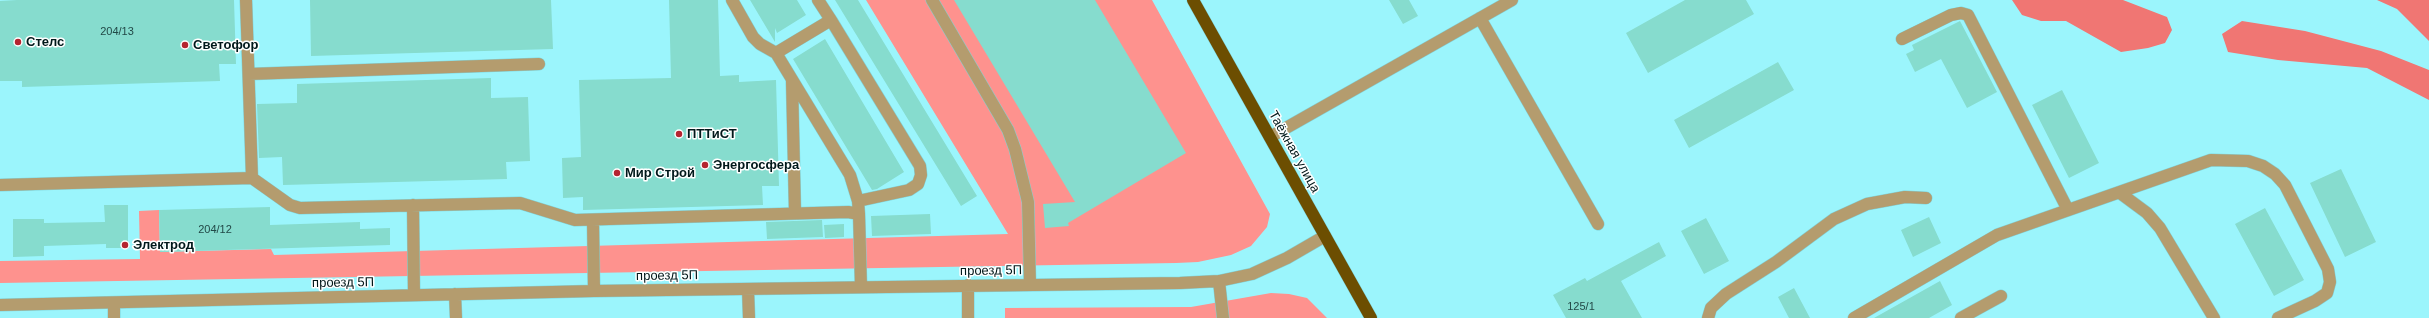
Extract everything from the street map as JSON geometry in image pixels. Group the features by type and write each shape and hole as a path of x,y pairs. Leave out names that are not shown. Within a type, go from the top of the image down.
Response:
{"highway":[{"name":"Таёжная улица","path":"1193,0 1371,318"}],"street":[{"path":"246,0 252,178"},
{"path":"732,0 753,37 760,44 776,53 850,175 858,201 861,287"},
{"path":"818,0 920,166 921,175 918,184 909,190 858,201"},
{"path":"932,0 1008,130 1015,149 1028,202 1030,285"},
{"path":"1270,137 1512,0"},
{"path":"1902,39 1951,15 1961,13 1968,15 2068,210"},
{"path":"1480,18 1598,224"},
{"path":"776,53 831,20"},
{"path":"248,74 540,64"},
{"path":"792,80 795,213"},
{"path":"1854,318 1997,235 2211,160 2248,161 2263,166 2276,174 2285,185 2328,269 2330,282 2327,293 2315,301 2278,318"},
{"path":"0,184 252,178 290,205 300,208 520,203 575,220 795,213 848,212 859,214"},
{"path":"2120,193 2147,213 2160,228 2214,318"},
{"path":"1708,318 1711,308 1726,294 1776,262 1834,219 1874,202 1905,198 1926,198"},
{"path":"413,205 414,295"},
{"path":"593,220 594,291"},
{"name":"проезд 5П","path":"0,305 594,291 1218,281 1241,277 1266,268 1325,236"},
{"path":"1218,281 1223,318"},
{"path":"968,286 968,318"},
{"path":"748,289 749,318"},
{"path":"455,294 456,318"},
{"path":"1961,318 2000,296"},
{"path":"114,303 114,318"}],"shaded area":[{"path":"866,0 1152,0 1270,214 1267,227 1251,246 1231,255 1198,262 1176,263 0,283 0,261 140,259 139,211 159,210 160,252 271,249 274,255 1008,234"},
{"path":"2012,0 2123,0 2167,17 2172,30 2165,43 2148,48 2121,52 2066,21 2041,21 2022,15"},
{"path":"2377,0 2429,0 2429,41 2397,9"},
{"path":"2242,21 2305,31 2381,51 2429,70 2429,100 2367,68 2278,60 2228,52 2222,34"},
{"path":"1271,293 1289,294 1307,298 1327,318 1005,318 1005,308 1191,307"}],"building":[{"path":"234,0 236,64 219,64 220,81 22,87 22,81 0,81 0,1"},
{"path":"310,0 551,0 553,49 311,56"},
{"name":"ПТТиСТ","path":"669,0 718,0 720,76 739,75 739,82 776,80 779,186 762,186 763,205 583,210 583,197 563,198 562,158 581,157 579,80 671,78"},
{"path":"750,0 797,0 806,15 777,33 775,28 775,42"},
{"path":"835,0 858,0 977,196 961,206"},
{"path":"954,0 1095,0 1186,153 1068,223 1069,226 1045,228 1043,204 1075,202"},
{"path":"1389,0 1409,0 1418,16 1403,24"},
{"path":"1685,0 1746,0 1754,14 1648,73 1626,33"},
{"path":"1960,21 1997,92 1967,108 1941,59 1915,72 1906,54 1914,50 1912,45"},
{"path":"825,39 904,172 877,189 872,190 793,59"},
{"path":"1778,62 1794,90 1689,148 1674,120"},
{"path":"491,78 491,98 528,97 530,161 506,162 507,179 283,185 282,157 259,158 257,104 297,103 297,84"},
{"path":"2062,90 2099,163 2069,178 2032,105"},
{"path":"2341,169 2376,242 2345,257 2310,183"},
{"path":"104,205 128,205 128,248 106,248 106,244 44,246 44,256 13,257 13,219 44,219 44,223 105,222"},
{"path":"270,207 270,225 360,222 360,229 390,228 390,245 160,252 159,210"},
{"path":"2265,208 2304,280 2274,296 2235,224"},
{"path":"930,214 931,234 872,236 871,216"},
{"path":"1929,217 1941,243 1913,257 1901,230"},
{"path":"1706,218 1729,261 1704,274 1681,231"},
{"path":"822,220 823,237 767,239 766,222"},
{"path":"844,224 844,237 825,238 824,225"},
{"path":"1659,242 1666,256 1621,281 1642,318 1566,318 1553,295 1585,278 1587,281"},
{"path":"1940,281 1952,305 1929,318 1874,318"},
{"path":"1794,288 1810,318 1789,318 1778,297"}],"place":[{"name":"Стелс","path":"18,42"},
{"name":"Светофор","path":"185,45"},
{"name":"ПТТиСТ","path":"679,134"},
{"name":"Энергосфера","path":"705,165"},
{"name":"Мир Строй","path":"617,173"},
{"name":"Электрод","path":"125,245"}]}
